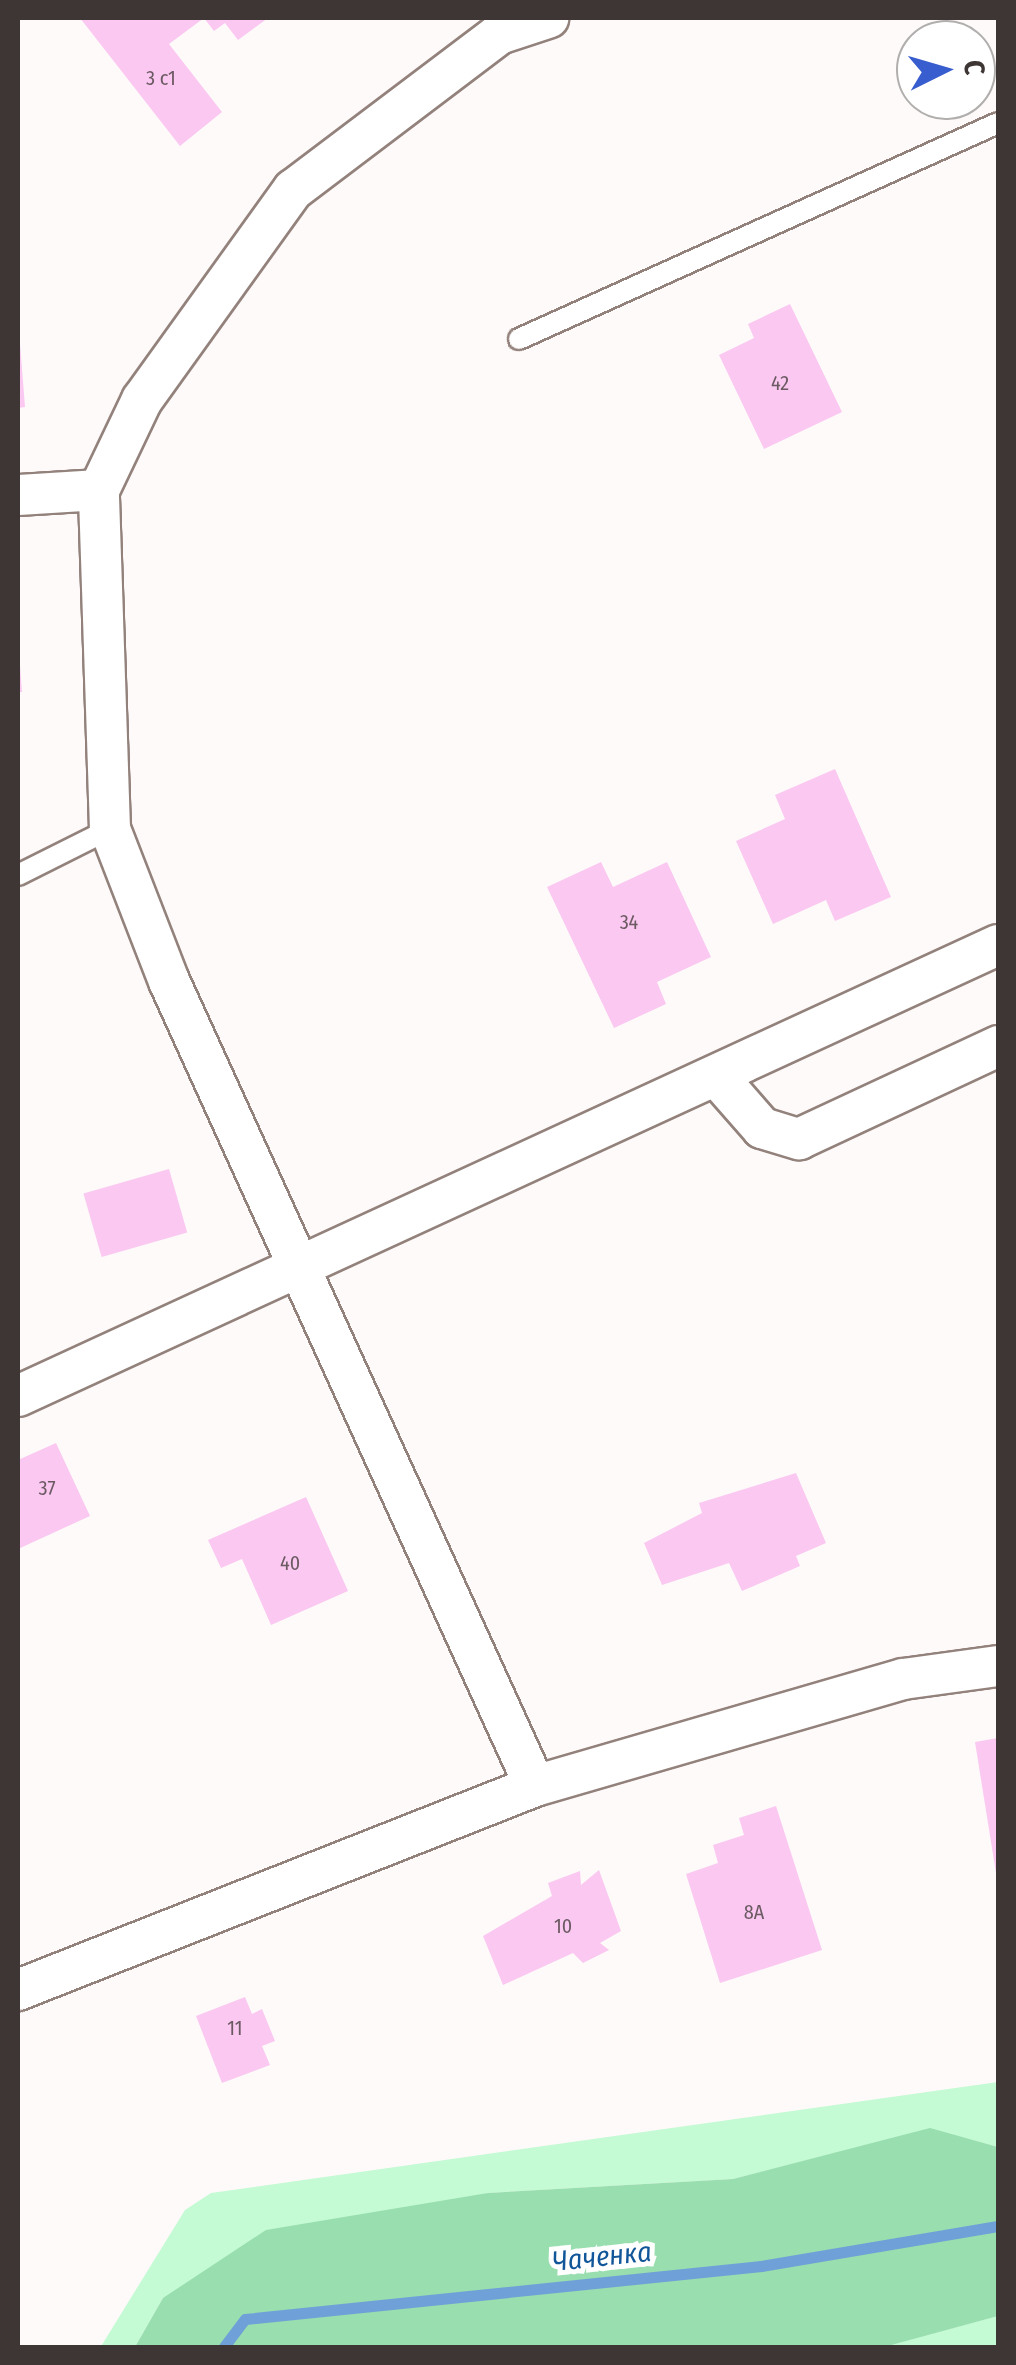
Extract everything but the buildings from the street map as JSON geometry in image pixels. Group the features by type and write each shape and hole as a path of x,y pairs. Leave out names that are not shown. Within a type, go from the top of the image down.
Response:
{"street":[{"path":"536,1786 301,1271 110,830 99,490 142,400 293,190 496,26 548,18"},
{"path":"18,495 99,490"},
{"path":"18,1396 720,1080 998,945"},
{"path":"720,1080 762,1128 799,1139 998,1046"},
{"path":"18,1990 536,1786 902,1679 998,1666"}],"lane":[{"path":"519,339 998,123"},
{"path":"18,875 110,830"}],"green space":[{"path":"998,2082 998,2147 930,2129 733,2179 488,2193 163,2298 135,2347 100,2348 185,2210 211,2193"},
{"path":"930,2128 998,2147 998,2316 880,2348 135,2347 163,2298 266,2230 488,2193 733,2179"},
{"path":"998,2316 998,2347 880,2347"}],"waterway":[{"name":"Чаченка","path":"223,2348 245,2319 761,2266 998,2226"}]}
